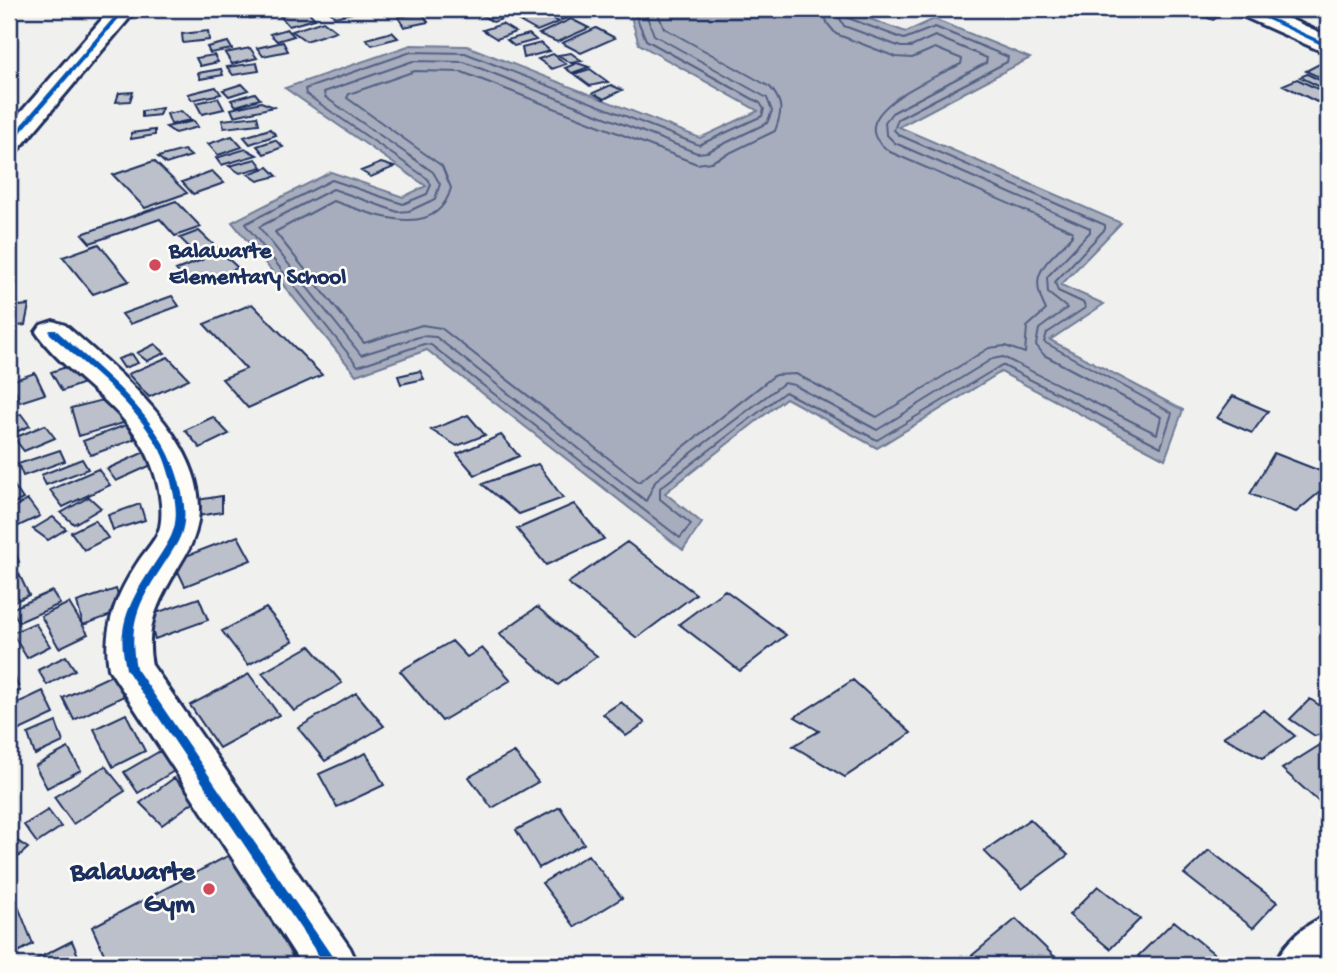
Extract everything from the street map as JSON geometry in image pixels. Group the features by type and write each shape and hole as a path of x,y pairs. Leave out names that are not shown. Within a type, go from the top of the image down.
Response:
{"street":[{"path":"9,143 124,9"},
{"path":"1247,9 1328,46"},
{"path":"53,332 127,402 166,448 177,476 179,531 155,567 131,615 125,642 131,669 332,965"},
{"path":"1301,965 1328,939"}],"water":[{"path":"625,9 842,9 906,32 934,19 1030,58 899,127 1121,223 1061,285 1104,304 1050,340 1183,410 1165,459 1001,372 877,448 786,398 665,493 702,523 683,550 427,350 356,375 232,222 331,172 403,197 426,186 285,88 411,45 467,46 700,138 758,111 639,44 631,17"}],"building":[{"path":"250,9 273,9 274,15 250,18"},
{"path":"306,9 315,19 289,26 280,16"},
{"path":"354,9 357,12 335,17 329,11"},
{"path":"560,9 574,16 562,20 547,12"},
{"path":"1213,9 1224,13 1213,20 1188,10"},
{"path":"487,10 502,19 493,22 478,13"},
{"path":"422,13 428,22 404,27 398,17"},
{"path":"541,13 559,22 537,31 519,21"},
{"path":"571,19 589,28 557,42 539,34"},
{"path":"323,21 336,31 306,41 292,31"},
{"path":"502,24 515,32 497,39 483,30"},
{"path":"596,28 615,38 581,53 562,43"},
{"path":"287,29 294,36 277,41 270,34"},
{"path":"208,31 209,40 183,43 182,34"},
{"path":"392,32 398,38 372,45 366,39"},
{"path":"529,34 536,40 514,46 507,40"},
{"path":"228,42 232,49 210,53 207,47"},
{"path":"283,42 288,51 263,56 257,48"},
{"path":"541,43 550,51 524,58 522,48"},
{"path":"250,48 257,58 232,64 225,53"},
{"path":"571,53 582,61 571,63 558,55"},
{"path":"553,54 566,64 552,69 538,59"},
{"path":"214,55 218,62 200,66 196,58"},
{"path":"1323,62 1328,64 1328,81 1306,71"},
{"path":"257,63 259,71 233,75 227,67"},
{"path":"577,63 589,67 572,73 565,68"},
{"path":"221,69 223,75 200,79 198,73"},
{"path":"590,69 608,82 590,86 574,74"},
{"path":"1307,74 1328,84 1320,87 1300,77"},
{"path":"1297,79 1328,96 1317,102 1283,85"},
{"path":"242,84 248,90 229,96 223,90"},
{"path":"611,85 622,90 604,99 593,93"},
{"path":"216,87 221,94 192,100 188,94"},
{"path":"133,92 130,101 116,102 119,93"},
{"path":"255,93 260,99 236,106 231,100"},
{"path":"218,98 224,109 202,114 196,103"},
{"path":"261,102 274,107 234,116 231,109"},
{"path":"162,108 159,115 142,117 142,111"},
{"path":"181,111 191,120 171,124 167,114"},
{"path":"257,116 259,124 224,128 222,120"},
{"path":"194,121 198,127 175,133 166,127"},
{"path":"270,129 276,135 250,144 244,137"},
{"path":"155,130 155,135 131,139 131,133"},
{"path":"232,136 242,147 218,155 208,144"},
{"path":"275,140 283,147 264,154 257,146"},
{"path":"246,149 257,155 221,165 216,158"},
{"path":"184,150 191,156 166,164 158,157"},
{"path":"256,159 262,167 240,173 229,166"},
{"path":"154,161 187,193 145,208 113,175"},
{"path":"381,163 394,167 371,177 361,171"},
{"path":"268,167 277,176 258,181 248,174"},
{"path":"212,171 224,183 193,194 182,182"},
{"path":"176,201 201,227 175,236 160,219 90,243 82,234"},
{"path":"199,231 238,268 192,286 176,270 202,260 180,238"},
{"path":"99,244 129,281 93,294 63,257"},
{"path":"172,296 179,306 130,324 122,314"},
{"path":"252,304 322,375 248,408 222,379 246,369 204,324"},
{"path":"29,305 25,325 9,327 9,307"},
{"path":"155,344 165,353 147,361 137,353"},
{"path":"132,354 138,363 124,368 118,359"},
{"path":"168,357 189,379 149,397 128,374"},
{"path":"72,365 84,383 62,391 51,372"},
{"path":"420,371 424,379 401,384 398,376"},
{"path":"35,373 45,394 20,402 11,381"},
{"path":"1233,396 1268,411 1252,433 1217,418"},
{"path":"115,397 123,423 79,436 71,408"},
{"path":"21,414 30,426 9,435 9,420"},
{"path":"468,415 485,435 457,446 431,430"},
{"path":"213,417 229,434 200,448 185,430"},
{"path":"45,425 55,438 24,451 14,438"},
{"path":"126,425 135,439 91,455 83,441"},
{"path":"501,435 519,456 475,475 457,454"},
{"path":"60,450 65,461 23,476 18,464"},
{"path":"149,450 158,462 116,481 107,469"},
{"path":"1274,453 1328,474 1328,485 1296,512 1250,494"},
{"path":"82,459 88,469 46,485 41,475"},
{"path":"538,464 563,498 519,514 482,484"},
{"path":"98,469 110,485 63,507 50,490"},
{"path":"9,478 23,499 9,506"},
{"path":"222,496 222,512 198,516 197,500"},
{"path":"89,497 101,508 74,524 61,513"},
{"path":"28,500 40,516 10,530 9,509"},
{"path":"140,504 145,520 113,530 108,515"},
{"path":"574,504 604,539 546,565 517,529"},
{"path":"53,517 66,529 48,540 33,529"},
{"path":"95,520 108,538 84,550 71,532"},
{"path":"238,536 251,560 185,586 173,561"},
{"path":"12,542 19,562 9,566 9,543"},
{"path":"627,542 696,594 637,638 568,583"},
{"path":"19,574 29,595 9,604 9,578"},
{"path":"116,589 123,611 83,625 77,602"},
{"path":"725,590 786,635 740,671 679,624"},
{"path":"52,591 60,604 19,622 11,609"},
{"path":"199,598 208,620 155,639 147,616"},
{"path":"69,603 88,634 59,648 41,616"},
{"path":"537,607 597,656 558,685 499,634"},
{"path":"266,608 293,641 248,665 222,631"},
{"path":"35,623 50,646 27,658 12,633"},
{"path":"452,641 467,657 482,648 511,680 442,721 400,671"},
{"path":"310,646 342,683 294,711 262,673"},
{"path":"66,656 75,670 47,685 38,670"},
{"path":"12,670 20,691 9,696 9,672"},
{"path":"249,674 279,715 219,748 190,705"},
{"path":"112,675 124,696 74,720 63,698"},
{"path":"853,680 911,733 845,777 793,746 819,731 795,717"},
{"path":"43,691 54,714 9,735 9,707"},
{"path":"356,693 384,726 325,761 298,728"},
{"path":"1310,699 1328,711 1328,731 1315,736 1290,719"},
{"path":"621,702 645,723 626,736 603,714"},
{"path":"1264,710 1295,736 1263,758 1223,737"},
{"path":"126,714 145,751 113,767 94,729"},
{"path":"56,722 63,742 35,755 28,734"},
{"path":"1328,740 1328,810 1282,769"},
{"path":"68,748 81,770 47,788 35,766"},
{"path":"160,751 174,771 138,793 124,772"},
{"path":"514,752 538,782 492,808 469,777"},
{"path":"366,753 384,785 337,807 319,774"},
{"path":"105,766 125,791 73,824 54,797"},
{"path":"174,778 196,800 162,825 140,803"},
{"path":"560,807 584,844 539,868 516,830"},
{"path":"48,810 61,827 37,843 24,825"},
{"path":"1030,819 1068,855 1022,889 984,851"},
{"path":"9,835 28,848 9,865"},
{"path":"1209,850 1277,902 1253,928 1184,874"},
{"name":"Balawarte Gym","path":"235,852 297,965 109,965 92,927"},
{"path":"588,855 622,898 575,927 542,883"},
{"path":"1098,886 1140,919 1110,949 1069,915"},
{"path":"16,901 33,944 9,957 9,905"},
{"path":"1016,919 1063,965 979,965 970,957"},
{"path":"1174,921 1223,961 1219,965 1149,965 1138,956"},
{"path":"72,941 82,965 25,965"}],"cycle path":[{"path":"9,143 124,9"},
{"path":"1247,9 1328,46"},
{"path":"53,332 113,387 150,428 164,450 174,474 180,508 179,528 147,582 132,614 127,643 131,669 332,965"}],"place":[{"name":"Balawarte Elementary School","path":"155,265"},
{"name":"Balawarte Gym","path":"209,889"}]}
